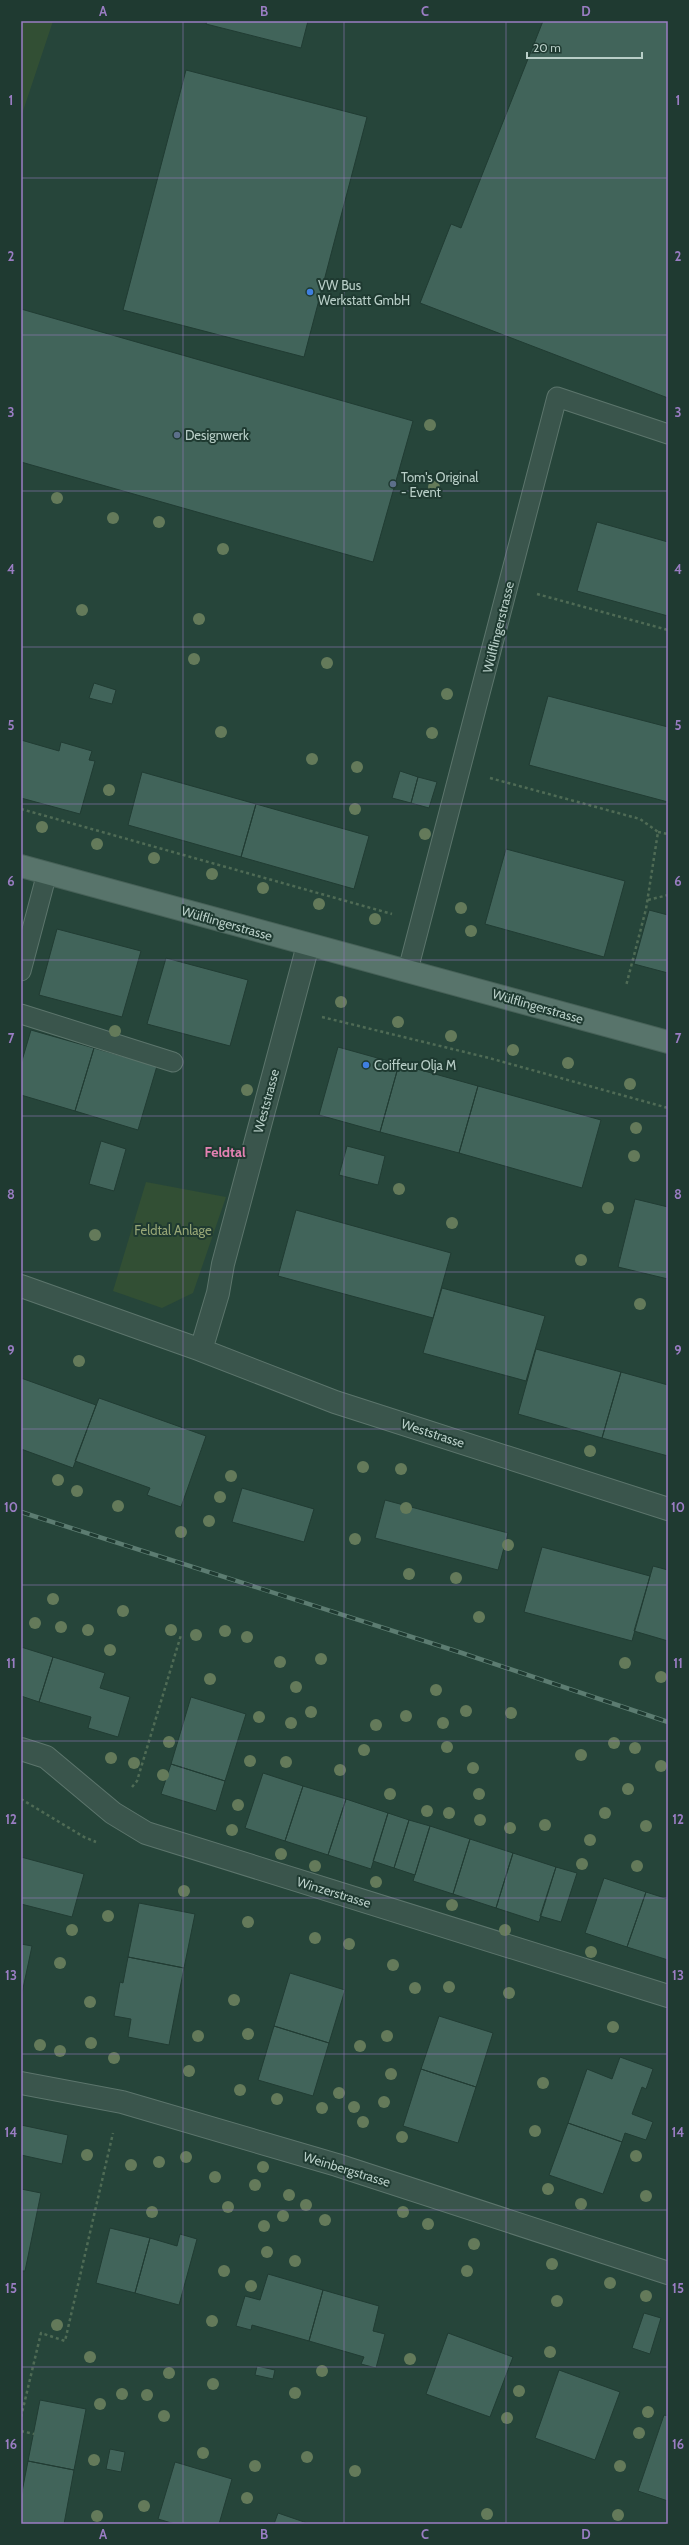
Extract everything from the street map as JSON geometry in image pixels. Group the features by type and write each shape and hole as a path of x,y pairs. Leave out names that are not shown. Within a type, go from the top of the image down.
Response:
{"main road":[{"name":"Wülflingerstrasse","path":"21,866 308,945 408,970 668,1042"}],"street":[{"name":"Weststrasse","path":"200,1350 218,1293 224,1264 308,945"},
{"name":"Weststrasse","path":"21,1286 200,1350 335,1402 668,1509"},
{"name":"Winzerstrasse","path":"21,1749 46,1757 113,1813 146,1833 668,1996"},
{"name":"Weinbergstrasse","path":"21,2083 122,2102 337,2165 668,2274"}],"lane":[{"name":"Wülflingerstrasse","path":"408,970 558,397 668,434"},
{"path":"21,971 47,873"},
{"path":"21,1014 173,1062"}],"path":[{"path":"509,586 668,630"},
{"path":"461,770 640,818 658,832 668,834"},
{"path":"21,809 420,922"},
{"path":"626,986 648,900 658,832"},
{"path":"648,900 668,895"},
{"path":"316,1015 489,1058 668,1108"},
{"path":"84,1837 113,1813 137,1781 181,1635"},
{"path":"21,2417 42,2333 65,2341 100,2181 122,2102"},
{"path":"21,2432 34,2434"}],"green space":[{"path":"21,21 53,21 21,117"},
{"name":"Feldtal Anlage","path":"146,1182 226,1197 193,1293 162,1308 113,1291"}],"building":[{"path":"207,21 308,21 301,48 206,24"},
{"path":"543,21 668,21 668,398 420,303 451,224 461,228"},
{"path":"186,70 367,117 304,357 123,310"},
{"path":"21,309 413,421 373,562 21,462"},
{"path":"597,522 668,542 668,616 577,591"},
{"path":"94,683 116,690 112,704 89,698"},
{"path":"548,696 668,727 668,802 529,765"},
{"path":"21,740 59,751 61,742 92,751 89,760 95,761 80,814 21,798"},
{"path":"400,771 418,777 411,803 392,798"},
{"path":"142,772 256,804 241,857 128,825"},
{"path":"418,777 437,782 429,808 411,803"},
{"path":"256,804 369,836 354,889 241,857"},
{"path":"506,849 625,881 604,957 485,924"},
{"path":"649,910 668,915 668,973 634,964"},
{"path":"57,929 141,951 122,1017 39,995"},
{"path":"166,958 248,980 230,1046 147,1024"},
{"path":"31,1030 94,1048 75,1111 21,1095 21,1064"},
{"path":"338,1047 399,1064 380,1132 319,1115"},
{"path":"94,1048 157,1066 138,1130 75,1111"},
{"path":"399,1064 478,1086 459,1153 380,1132"},
{"path":"478,1086 601,1120 582,1188 459,1153"},
{"path":"101,1141 126,1149 114,1191 89,1184"},
{"path":"347,1146 385,1156 378,1185 339,1175"},
{"path":"635,1199 668,1207 668,1279 618,1267"},
{"path":"296,1210 451,1253 433,1318 278,1276"},
{"path":"442,1288 545,1316 526,1381 423,1353"},
{"path":"536,1349 621,1372 602,1438 518,1414"},
{"path":"621,1372 668,1385 668,1456 602,1438"},
{"path":"21,1378 96,1405 73,1468 21,1449"},
{"path":"99,1398 206,1436 181,1507 147,1495 150,1488 75,1461"},
{"path":"242,1488 314,1509 304,1542 232,1522"},
{"path":"385,1500 508,1533 498,1570 375,1538"},
{"path":"542,1547 650,1576 632,1641 524,1612"},
{"path":"653,1566 668,1570 668,1641 634,1631"},
{"path":"21,1647 53,1657 39,1702 21,1696"},
{"path":"53,1657 105,1673 100,1688 130,1697 118,1737 88,1728 91,1717 39,1702"},
{"path":"191,1697 246,1714 225,1781 171,1764"},
{"path":"171,1764 225,1781 216,1811 161,1794"},
{"path":"263,1773 303,1786 285,1841 245,1828"},
{"path":"303,1786 346,1799 328,1855 285,1841"},
{"path":"346,1799 388,1813 371,1869 328,1855"},
{"path":"388,1813 409,1820 394,1868 373,1861"},
{"path":"409,1820 430,1826 415,1875 394,1868"},
{"path":"430,1826 470,1839 453,1894 413,1881"},
{"path":"470,1839 513,1853 496,1908 453,1894"},
{"path":"513,1853 556,1867 539,1922 496,1908"},
{"path":"21,1857 84,1874 72,1917 21,1904"},
{"path":"556,1867 577,1873 561,1922 540,1916"},
{"path":"604,1878 646,1892 627,1947 585,1933"},
{"path":"646,1892 668,1899 668,1960 627,1947"},
{"path":"139,1903 195,1914 184,1968 128,1957"},
{"path":"21,1944 32,1946 21,1998"},
{"path":"128,1957 184,1968 169,2045 128,2037 131,2019 114,2016 120,1982 123,1983"},
{"path":"290,1973 345,1990 329,2043 274,2026"},
{"path":"439,2016 493,2033 476,2087 421,2069"},
{"path":"274,2026 329,2043 313,2096 258,2080"},
{"path":"620,2057 653,2069 646,2089 642,2087 632,2114 653,2122 646,2140 625,2133 622,2142 568,2123 587,2069 612,2079"},
{"path":"421,2069 476,2087 458,2143 403,2126"},
{"path":"568,2123 622,2142 603,2194 549,2175"},
{"path":"21,2125 68,2135 62,2164 21,2155"},
{"path":"21,2189 41,2193 25,2271 21,2271"},
{"path":"110,2228 150,2238 135,2293 96,2283"},
{"path":"180,2234 197,2239 179,2305 135,2293 150,2238 177,2246"},
{"path":"268,2274 323,2290 309,2341 252,2325 251,2330 236,2326 245,2296 260,2300"},
{"path":"323,2290 379,2306 373,2331 385,2334 376,2368 361,2364 364,2357 309,2341"},
{"path":"644,2313 661,2318 650,2354 632,2348"},
{"path":"448,2333 513,2357 490,2417 426,2394"},
{"path":"257,2366 275,2370 273,2379 255,2375"},
{"path":"559,2370 620,2392 595,2460 535,2438"},
{"path":"40,2400 86,2409 74,2470 28,2461"},
{"path":"664,2415 668,2416 668,2501 638,2491"},
{"path":"110,2449 125,2452 121,2472 106,2469"},
{"path":"28,2461 74,2470 64,2524 21,2524 21,2497"},
{"path":"175,2462 232,2479 219,2524 175,2524 158,2519"},
{"path":"278,2513 310,2524 274,2524"}],"railway":[{"path":"21,1512 462,1653 668,1722"}],"place":[{"name":"VW Bus Werkstatt GmbH","path":"310,292"},
{"name":"Designwerk","path":"177,435"},
{"name":"Tom's Original - Event","path":"393,484"},
{"name":"Coiffeur Olja M","path":"366,1065"}],"district":[{"name":"Feldtal","path":"225,1152"}]}
